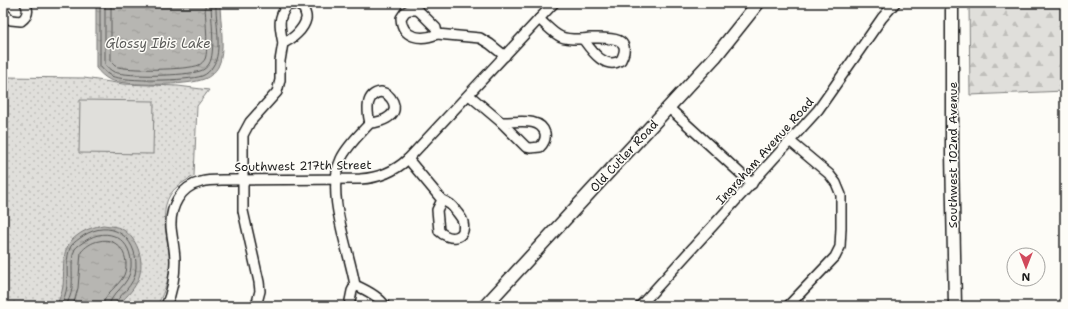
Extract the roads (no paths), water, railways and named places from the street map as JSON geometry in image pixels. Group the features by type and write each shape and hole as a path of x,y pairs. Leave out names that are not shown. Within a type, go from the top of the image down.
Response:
{"street":[{"path":"3,12 11,20 21,21 27,14 27,7 25,3"},
{"name":"Southwest 217th Street","path":"166,306 174,281 175,262 171,219 177,199 189,187 200,182 242,179 360,179 376,177 393,171 408,159 470,95 554,3"},
{"name":"Old Cutler Road","path":"485,306 715,57 758,3"},
{"name":"Ingraham Avenue Road","path":"640,306 791,142 822,106 882,18 895,3"},
{"name":"Southwest 102nd Avenue","path":"952,3 954,306"},
{"path":"538,19 559,36 570,39 583,39"},
{"path":"437,34 480,38 505,56"},
{"path":"256,306 259,295 259,282 244,219 242,179 245,130 250,122 277,92 279,87 280,57 283,43"},
{"path":"470,95 502,122 526,147 540,147 544,141 545,134 541,126 533,122 502,122"},
{"path":"669,108 752,184"},
{"path":"349,306 355,284 338,214 336,171 342,158 370,123"},
{"path":"788,306 835,257 840,247 841,228 841,195 836,183 829,174 791,142"},
{"path":"408,159 442,200"},
{"path":"355,284 383,302 384,306"}],"water":[{"name":"Glossy Ibis Lake","path":"96,3 220,3 222,53 218,67 206,78 185,83 143,84 118,82 106,78 96,68"},
{"path":"103,225 122,229 128,233 137,245 141,260 141,268 140,275 135,285 117,306 56,306 63,289 64,258 68,246 72,240 81,233 90,228"}]}
